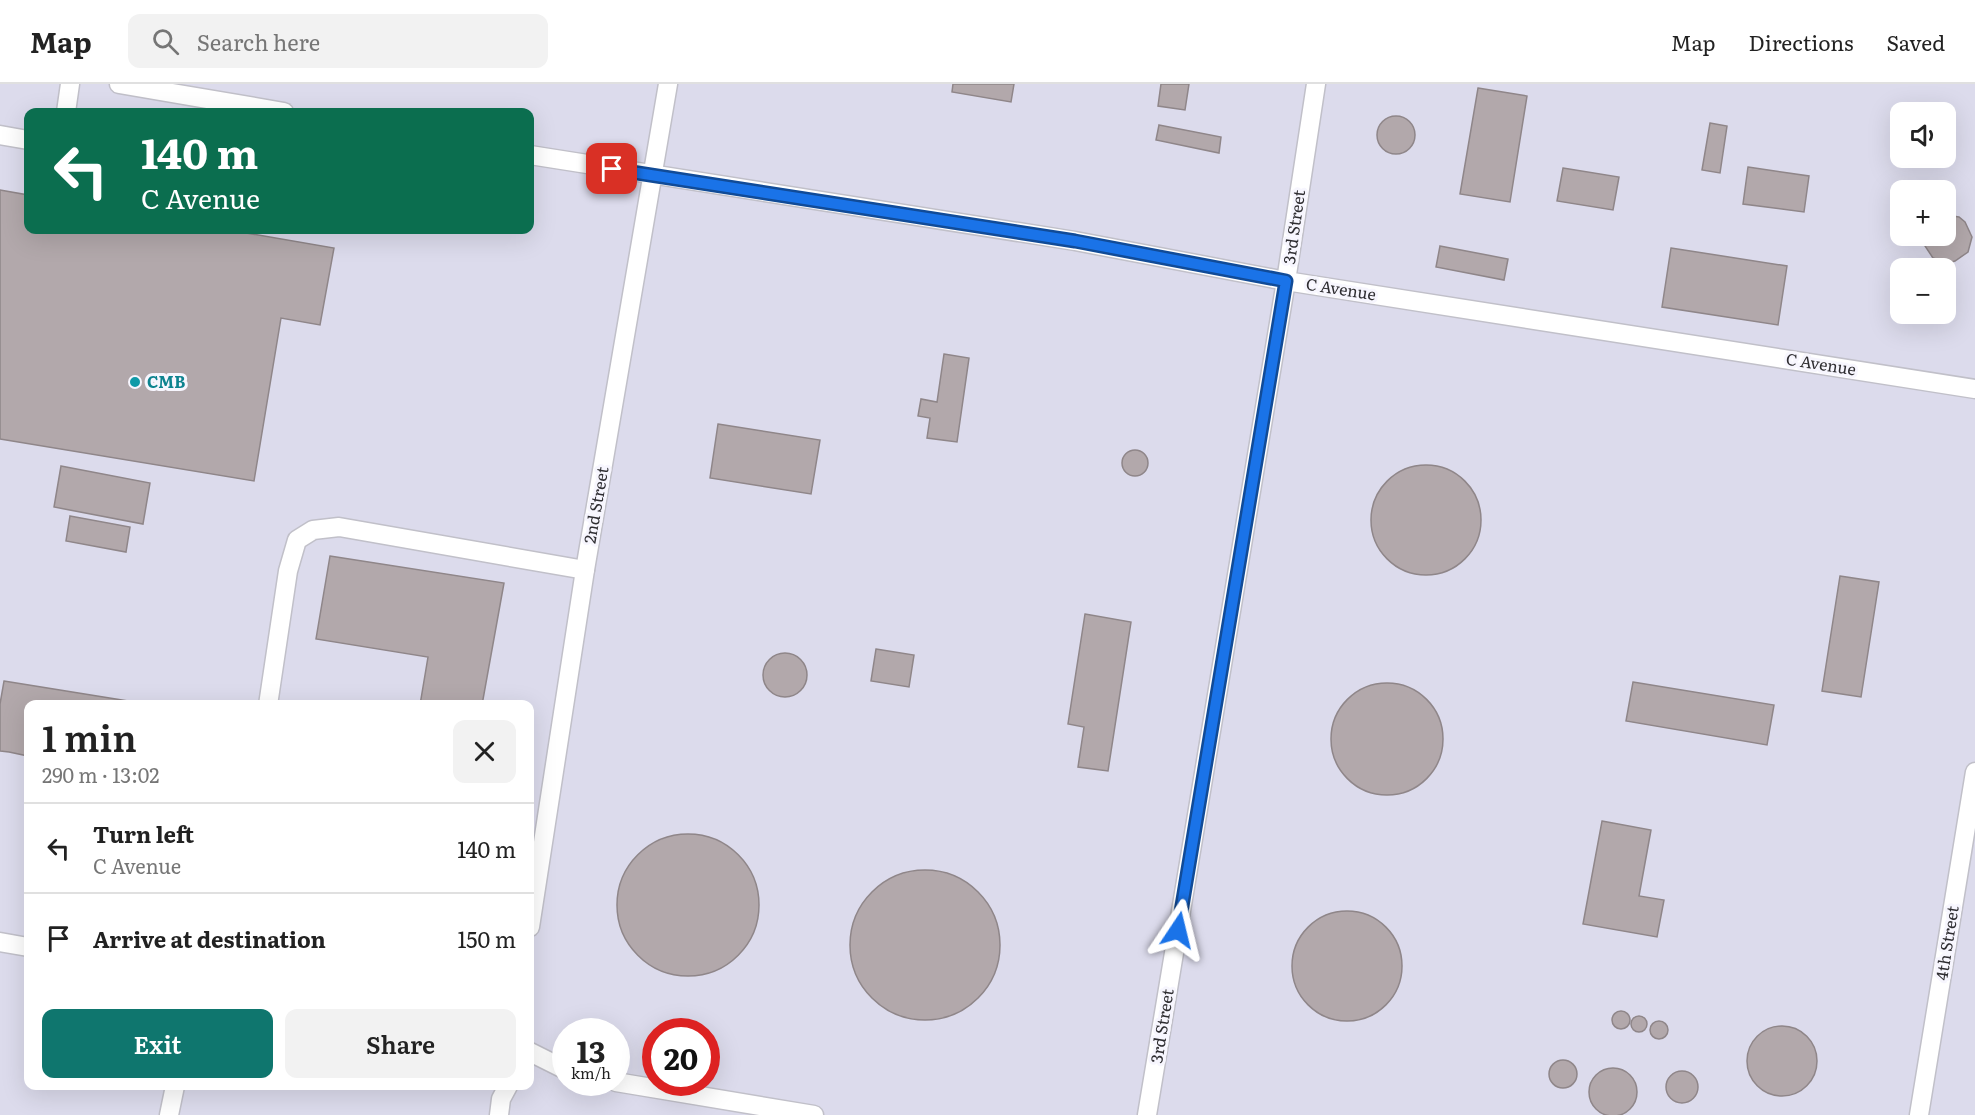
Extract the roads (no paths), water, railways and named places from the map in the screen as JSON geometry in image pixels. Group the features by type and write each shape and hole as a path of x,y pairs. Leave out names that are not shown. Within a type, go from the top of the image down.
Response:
{"lane":[{"path":"67,108 70,84"},
{"path":"119,84 186,104 235,108"},
{"name":"2nd Street","path":"534,901 585,570 668,84"},
{"name":"3rd Street","path":"1147,1115 1286,281 1316,84"},
{"path":"0,135 24,139"},
{"name":"C Avenue","path":"534,156 1075,241 1286,281 1975,389"},
{"path":"269,700 288,571 297,540 303,534 325,527 339,527 585,570"},
{"name":"4th Street","path":"1919,1115 1975,772"},
{"path":"0,942 24,946"},
{"path":"534,1054 552,1063"},
{"path":"630,1084 814,1115"},
{"path":"169,1115 174,1090"},
{"path":"499,1115 501,1099 506,1090"}],"place":[{"name":"CMB","path":"135,382"}]}
